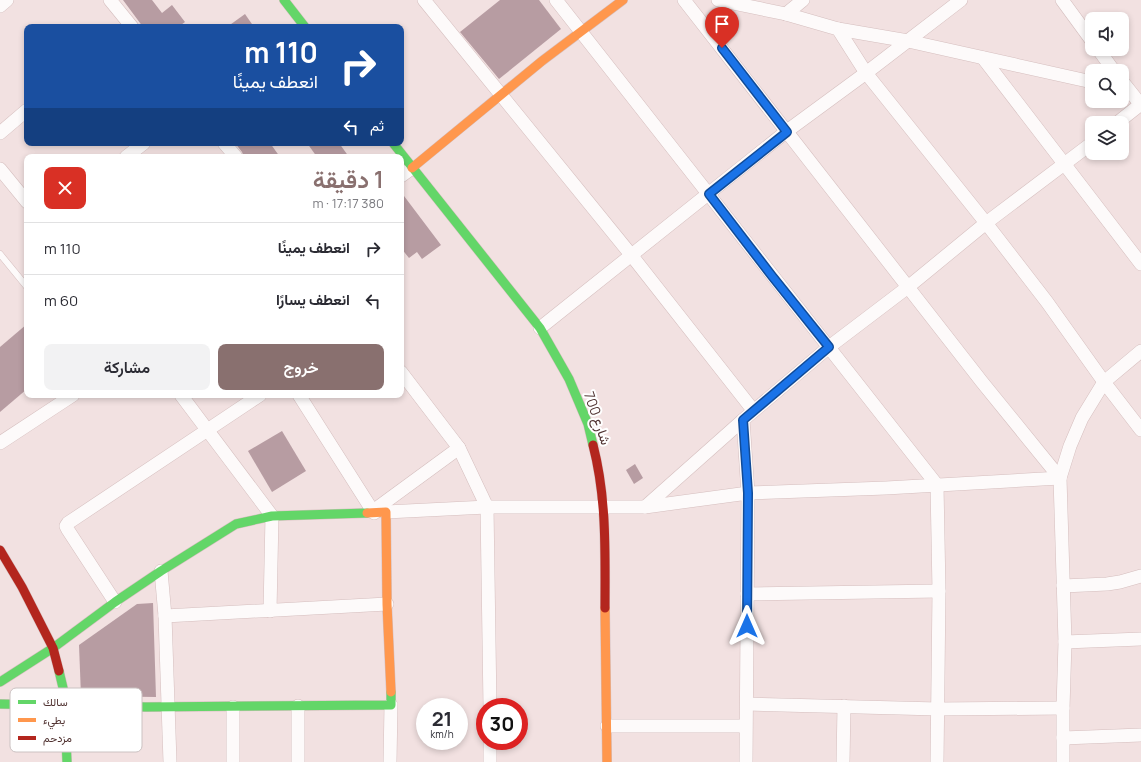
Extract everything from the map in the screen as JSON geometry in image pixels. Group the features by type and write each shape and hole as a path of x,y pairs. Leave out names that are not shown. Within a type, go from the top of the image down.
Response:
{"street":[{"path":"0,6 7,0"},
{"path":"110,0 128,24"},
{"path":"424,0 632,256 753,410"},
{"path":"556,0 937,485 939,591 937,762"},
{"path":"404,174 581,30 623,0"},
{"path":"684,0 982,382 1060,478"},
{"path":"718,0 786,14 838,29 908,41 1085,80"},
{"path":"786,14 803,0"},
{"path":"540,328 787,132 866,74 961,0"},
{"path":"1062,0 1085,31"},
{"path":"289,2 303,24"},
{"path":"838,29 866,74 986,223 1047,302 1104,382 1141,430"},
{"path":"983,58 1141,264"},
{"path":"1126,116 1141,105 1129,92"},
{"path":"0,133 24,113"},
{"path":"130,154 140,146"},
{"path":"227,146 233,154"},
{"name":"شارع 700","path":"395,146 401,154"},
{"path":"645,507 753,410 829,347 908,287 986,223 1085,148"},
{"name":"شارع 700","path":"404,157 540,328 569,379 588,424 598,464 604,508 607,762"},
{"path":"0,169 24,198"},
{"path":"1063,762 1065,642 1060,478 1070,446 1082,418 1104,382 1141,351"},
{"path":"404,376 459,448 487,507 490,698"},
{"path":"0,443 68,398"},
{"path":"183,398 272,516 270,611"},
{"path":"115,602 66,526 68,523 256,398"},
{"path":"301,398 378,512 387,604 391,705 390,762"},
{"path":"743,420 748,493 747,704 745,726 746,762"},
{"path":"378,512 459,448"},
{"path":"0,682 53,648 115,602 161,571 236,524 272,516 487,507 645,507 748,493 1060,478"},
{"path":"0,550 4,564 38,617 53,648 63,688"},
{"path":"161,571 165,616 170,762"},
{"path":"1063,586 1107,584 1141,576"},
{"path":"747,594 939,591"},
{"path":"165,616 387,604"},
{"path":"1065,642 1141,639"},
{"path":"0,704 10,704"},
{"path":"747,704 938,709 1063,708"},
{"path":"142,707 391,705"},
{"path":"298,706 298,762"},
{"path":"843,762 844,706"},
{"path":"233,707 233,762"},
{"path":"607,726 745,726"},
{"path":"1063,738 1141,735"},
{"path":"490,750 490,762"},
{"path":"67,752 67,762"}],"lane":[{"path":"0,254 24,283"}],"building":[{"path":"123,0 152,0 162,13 172,5 185,22 182,24 141,24"},
{"path":"500,0 539,0 561,29 499,79 460,32"},
{"path":"245,14 252,24 231,24"},
{"path":"237,146 272,146 278,154 243,154"},
{"path":"309,146 341,146 347,154 315,154"},
{"path":"404,196 441,245 422,259 417,252 409,258 404,252"},
{"path":"24,327 24,392 0,412 0,347"},
{"path":"282,431 306,471 272,492 248,451"},
{"path":"635,464 643,478 634,484 626,470"},
{"path":"153,603 156,697 142,697 142,688 81,688 79,645 137,604"}],"traffic: fast":[{"path":"284,0 303,24"},
{"path":"395,146 402,154"},
{"path":"404,157 540,328 569,379 588,424 593,445"},
{"path":"0,682 53,648 115,602 161,571 236,524 272,516 367,513"},
{"path":"59,671 63,688"},
{"path":"142,707 391,705 391,692"},
{"path":"0,704 10,704"},
{"path":"67,752 67,762"}],"traffic: slow":[{"path":"412,168 542,61 623,0"},
{"path":"367,513 386,512 387,604 391,692"},
{"path":"605,608 607,762"}],"traffic: jam":[{"path":"593,445 598,465 603,506 605,546 605,608"},
{"path":"0,550 22,587 53,648 59,671"}],"route":[{"path":"722,48 787,132 709,194 829,347 743,420 748,493 747,626"}]}
